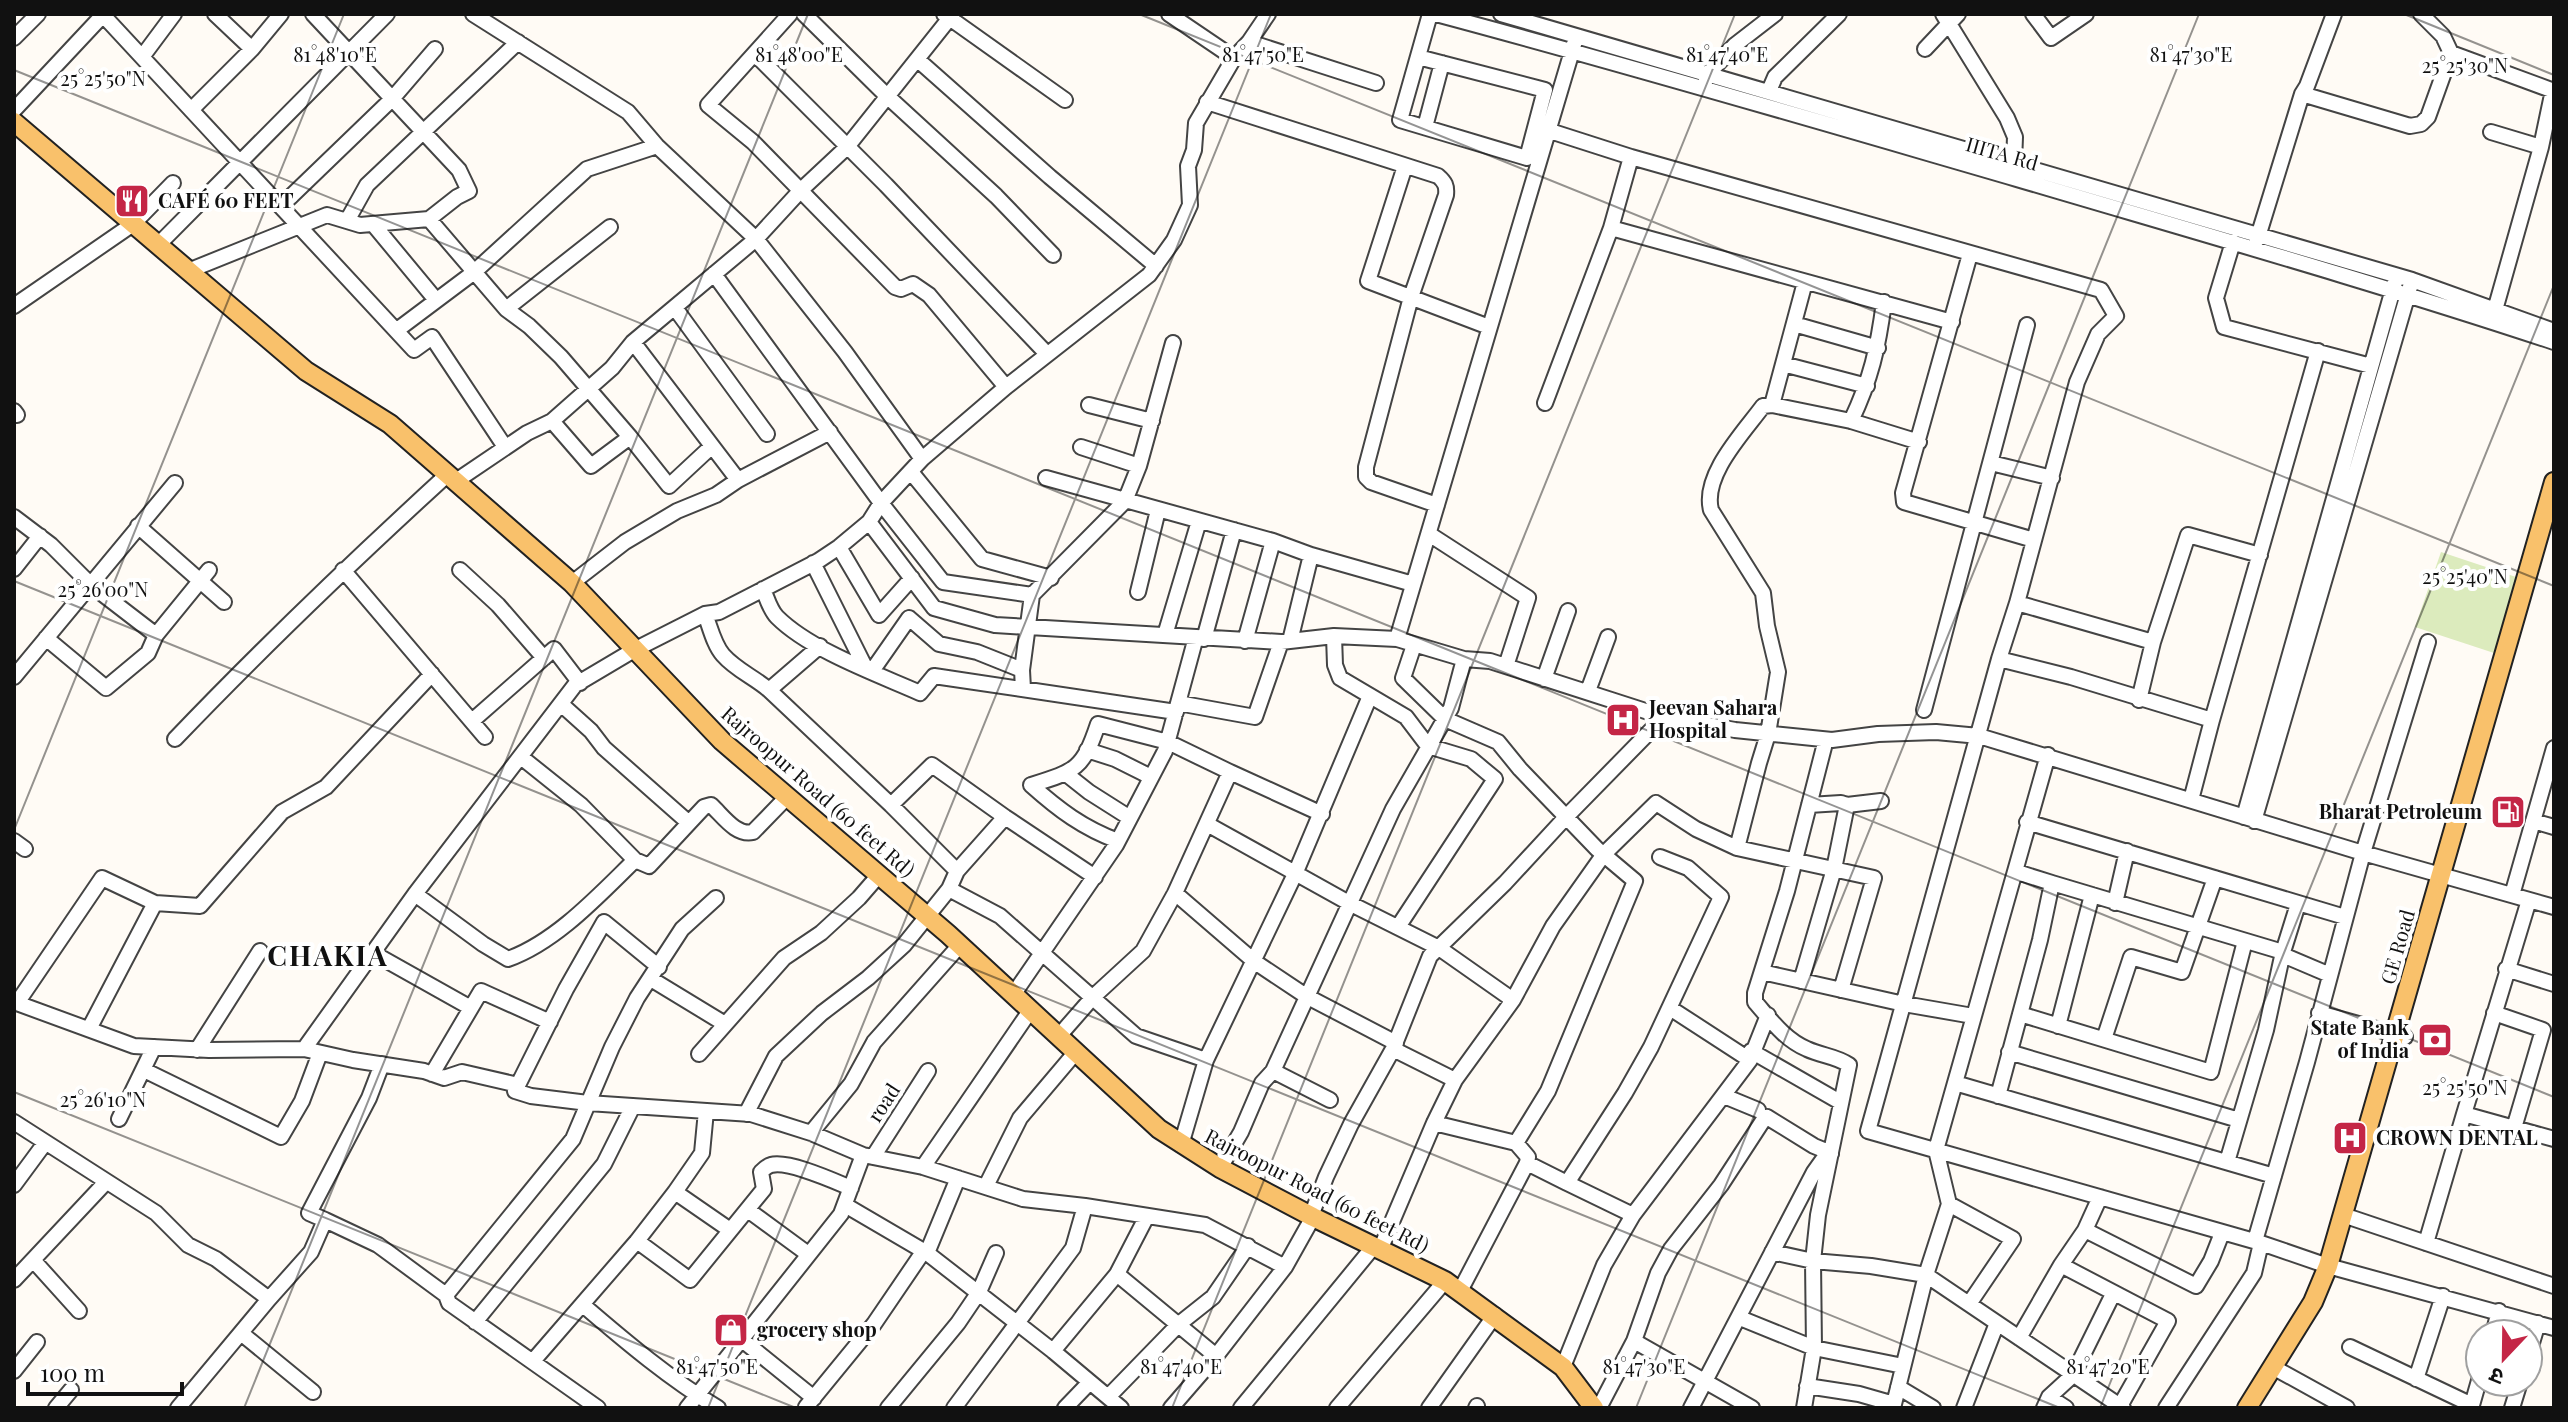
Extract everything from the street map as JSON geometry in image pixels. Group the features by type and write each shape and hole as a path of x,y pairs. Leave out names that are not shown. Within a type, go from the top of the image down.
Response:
{"main road":[{"name":"Rajroopur Road (60 feet Rd)","path":"14,122 306,371 390,424 572,583 722,741 960,945 1159,1129 1220,1168 1453,1286 1563,1367 1596,1408"},
{"name":"GE Road","path":"2257,1408 2321,1306 2522,612 2554,482"},
{"name":"GE Road","path":"2522,612 2554,519"},
{"name":"GE Road","path":"2247,1408 2332,1267 2352,1218 2400,1035"}],"street":[{"path":"14,38 38,14"},
{"path":"14,110 102,14 414,350 432,337 505,447"},
{"path":"142,57 174,14"},
{"path":"215,14 252,49"},
{"path":"191,110 252,49 281,14"},
{"path":"188,271 327,215 360,225 429,219 469,191 459,170 313,14"},
{"path":"158,245 387,14"},
{"path":"473,14 628,112 657,146 756,239 845,352 922,459"},
{"path":"790,14 708,105 753,142 895,287 901,289 913,284 929,295 1006,387"},
{"path":"804,14 887,96 996,196 1053,255"},
{"path":"1169,14 1234,58"},
{"path":"1418,57 1545,90 1527,158 1400,120 1418,57 1433,14"},
{"name":"IIITA Rd","path":"1433,14 1574,43 1813,112 2233,242 2256,242"},
{"name":"IIITA Rd","path":"1501,14 1574,43"},
{"path":"1706,81 1735,45 1775,14"},
{"path":"1769,91 1775,77 1839,14"},
{"path":"2033,14 2051,38 2086,14"},
{"path":"2256,242 2302,94 2334,14"},
{"path":"2421,14 2443,36 2451,53 2553,90 2541,147 2495,310"},
{"path":"304,1049 415,894 580,683 634,650 705,614 719,612 839,547 869,522 881,503 922,459 1006,387 1149,275 1174,240 1190,205 1188,166 1194,150 1196,123 1234,58 1249,42 1266,15"},
{"path":"175,739 343,570 452,478 552,421 612,368 633,342 756,239 801,190 847,147 918,60 949,16 1065,100"},
{"path":"1925,49 1950,17 2015,137 2014,163"},
{"path":"347,221 367,185 518,42"},
{"path":"1249,42 1376,83"},
{"path":"1397,639 1574,43"},
{"path":"281,206 392,99 435,49"},
{"path":"2302,94 2410,126 2421,124 2428,117 2451,53"},
{"path":"755,54 886,185 1047,354"},
{"path":"918,60 1156,266"},
{"path":"1425,127 1442,63"},
{"name":"IIITA Rd","path":"1706,81 1769,91 1813,112 2014,163 2256,242 2495,310 2554,331"},
{"path":"1207,102 1438,176 1446,187 1411,297 1366,467 1366,477 1371,482 1437,505"},
{"path":"1550,131 1631,157 2101,290 2116,316 2098,334 2077,382 1868,1131 2258,1242 2332,1267 2522,1318"},
{"path":"2491,132 2541,147"},
{"path":"397,330 473,273 587,169 657,146"},
{"path":"1545,403 1611,228 1631,157"},
{"path":"1405,166 1368,281 1489,327"},
{"path":"14,306 133,224 173,183"},
{"path":"429,219 506,309 561,357 687,507"},
{"path":"373,224 436,300"},
{"path":"506,309 610,227"},
{"path":"1611,228 1952,322"},
{"path":"2233,242 2216,298 2224,327 2371,366"},
{"path":"1970,254 1903,493 1904,502 2034,540"},
{"path":"714,274 881,503 943,582 1032,595"},
{"path":"1772,405 1805,282"},
{"path":"2249,819 2371,366 2402,284"},
{"path":"2249,819 2402,284"},
{"name":"IIITA Rd","path":"2402,284 2554,342"},
{"path":"1851,421 1867,386 1878,348 1884,302"},
{"path":"675,308 767,434"},
{"path":"1794,324 1878,348"},
{"path":"1924,710 2027,325"},
{"path":"633,342 738,480"},
{"path":"1023,689 1022,670 1032,595 1125,501 1139,466 1173,343"},
{"path":"2191,800 2318,351"},
{"path":"1783,364 1867,386"},
{"path":"1089,405 1152,421"},
{"path":"1737,848 1768,734 1778,672 1763,593 1711,510 1708,500 1718,468 1763,406 1772,405 1851,421 1919,442"},
{"path":"552,421 591,466 630,437"},
{"path":"572,583 625,542 830,432"},
{"path":"669,486 712,446"},
{"path":"1081,447 1139,466"},
{"path":"1991,463 2052,478"},
{"path":"911,472 982,559 1051,578"},
{"path":"1046,478 1273,541 1413,584"},
{"path":"14,677 175,483"},
{"path":"1138,592 1158,510"},
{"path":"14,517 40,536 91,585 156,635"},
{"path":"1165,635 1199,521"},
{"path":"869,522 934,608 995,625 1245,641 1286,642 1334,636 1397,639 1464,659 1490,661 1664,717 1768,734 1832,740 1878,734 1936,732 1979,736 2363,853 2554,907"},
{"path":"138,526 204,576 224,602"},
{"path":"1013,995 1118,841 1168,742 1234,530"},
{"path":"1429,534 1528,598 1506,666"},
{"path":"2139,700 2153,642 2188,535 2260,555"},
{"path":"14,569 40,536"},
{"path":"1245,641 1273,541"},
{"path":"839,547 879,615 912,578"},
{"path":"763,589 775,615 820,646 920,693 934,676 1255,717 1286,642 1311,555"},
{"path":"813,563 869,670"},
{"path":"343,570 485,737"},
{"path":"460,570 498,605 544,658"},
{"path":"46,638 106,688 148,653 156,635 204,576"},
{"path":"2017,603 2153,642"},
{"path":"1544,679 1568,611"},
{"path":"705,614 721,653 744,674 769,690 957,871"},
{"path":"869,670 909,618 939,644 977,652 1022,670"},
{"path":"1334,636 1335,665 1340,678 1406,717 1428,746 1471,759 1495,779 1398,927"},
{"path":"1588,691 1608,637"},
{"path":"2166,1408 2254,1273 2274,1176 2345,917 2428,642"},
{"path":"1414,645 1403,678 1445,719 1498,742 1566,817 1635,881 1548,1091 1516,1143"},
{"path":"769,690 820,646"},
{"path":"472,721 554,649 580,683"},
{"path":"1220,1168 1241,1132 1262,1083 1273,1071 1393,809 1451,708 1464,659"},
{"path":"1999,659 2071,677 2212,720"},
{"path":"432,674 326,787 282,812 200,906 155,903 102,878 16,1003 134,1046 197,1050 304,1049 444,1078 462,1072 514,1084 515,1091"},
{"path":"1181,1145 1206,1060 1295,874 1370,696"},
{"path":"561,704 591,731 604,748 689,823"},
{"path":"1171,1408 1285,1267 1312,1216 1351,1124 1395,1046 1430,956 1505,883 1664,717"},
{"path":"1118,841 1060,812 1031,785 1079,765 1098,724 1168,742 1322,814"},
{"path":"1804,1408 1814,1348 1813,1261 1818,1215 1849,1065 1838,1057 1805,1049 1788,1038 1755,1002 1755,993 1795,861 1824,747"},
{"path":"2512,895 2554,748"},
{"path":"1087,750 1115,759 1151,777"},
{"path":"1807,1386 1857,1401 1893,1406 1926,1275 1949,1204 1936,1150 2048,755"},
{"path":"521,757 581,805 635,860 649,866 704,807 711,805 740,832 747,834 753,832 787,797"},
{"path":"891,805 932,765 1095,877"},
{"path":"1058,1037 1093,997 1143,951 1175,893 1230,772"},
{"path":"1065,773 1130,818"},
{"path":"1809,805 1881,801"},
{"path":"1241,1408 1377,1248 1455,1080 1513,1000 1553,926 1604,854 1656,803 1696,829 1737,848 1874,878 1841,990"},
{"path":"1801,981 1834,869 1847,805"},
{"path":"746,1114 776,1056 904,945 949,889 957,871 1005,817"},
{"path":"2533,821 2554,827"},
{"path":"2027,822 2345,917"},
{"path":"1207,824 1349,903 1439,948 1513,1000"},
{"path":"2115,903 2127,851"},
{"path":"1567,1183 1625,1093 1670,1008 1721,897 1688,868 1660,857"},
{"path":"415,894 508,959 525,953 583,911 635,860"},
{"path":"2017,872 2283,953 2330,975"},
{"path":"699,1054 784,958 821,933 879,875"},
{"path":"2104,1039 2131,957 2182,972 2215,878"},
{"path":"1998,1096 2052,883"},
{"path":"949,889 1000,916 1136,1036 1206,1060"},
{"path":"1175,893 1255,962 1306,996 1455,1080"},
{"path":"2058,1026 2092,895"},
{"path":"446,1295 573,1139 612,1047 637,998 682,929 716,898"},
{"path":"2426,1243 2529,900"},
{"path":"89,1029 155,903"},
{"path":"2227,1162 2266,1030 2283,953 2298,904"},
{"path":"515,1091 566,989 604,922 655,973 725,1024"},
{"path":"2020,1014 2211,1072 2245,941"},
{"path":"811,1133 851,1084 874,1042 960,945"},
{"path":"197,1050 260,951"},
{"path":"373,953 471,1008"},
{"path":"2506,969 2554,984"},
{"path":"1762,972 1973,1016"},
{"path":"432,1074 481,991 550,1022"},
{"path":"1670,1008 1750,1056 1840,1102"},
{"path":"923,1167 1030,1011"},
{"path":"2319,1013 2400,1035"},
{"path":"2494,1013 2549,1031 2514,1128"},
{"path":"1563,1367 1604,1265 1633,1215 1724,1096 1750,1056 1768,1015"},
{"path":"119,1119 154,1047"},
{"path":"2009,1052 2239,1120"},
{"path":"144,1070 281,1137 302,1101 320,1053"},
{"path":"986,1186 1020,1118 1075,1053"},
{"path":"382,1064 369,1098 309,1213 378,1245 446,1295 449,1303 598,1408"},
{"name":"road","path":"687,1408 841,1214 868,1156 928,1071"},
{"path":"1273,1071 1330,1100"},
{"path":"1955,1083 2274,1176"},
{"path":"515,1091 588,1103 746,1114 811,1133 868,1156 923,1167 1023,1199 1205,1225 1285,1267"},
{"path":"1724,1096 1758,1110"},
{"path":"475,1322 604,1164 633,1106"},
{"path":"533,1361 637,1241 702,1153 706,1111"},
{"path":"2464,1114 2514,1128 2553,1134"},
{"path":"1596,1408 1634,1341 1658,1273 1671,1249 1721,1185 1762,1122 1767,1117 1831,1153"},
{"path":"14,1122 156,1213 188,1245 216,1259 269,1299"},
{"path":"1337,1408 1453,1286 1527,1163 1528,1157 1516,1143 1434,1123"},
{"path":"14,1185 45,1143"},
{"path":"1691,1408 1814,1172 1831,1153"},
{"path":"1527,1163 1633,1215"},
{"path":"637,1241 690,1280 764,1189 761,1172 774,1164 851,1188"},
{"path":"741,1339 810,1402 874,1324 925,1253 958,1178"},
{"path":"14,1280 106,1182"},
{"path":"675,1192 730,1230"},
{"path":"2019,1338 2085,1230 2100,1197"},
{"path":"1949,1204 2013,1239 1969,1304"},
{"path":"845,1205 925,1253 979,1292 1121,1408"},
{"path":"954,1408 1073,1248 1085,1206"},
{"path":"748,1210 808,1254"},
{"path":"1053,1351 1117,1274 1147,1216"},
{"path":"2352,1218 2554,1286"},
{"path":"178,1408 311,1252 325,1220"},
{"path":"2085,1230 2196,1286 2211,1261 2222,1233"},
{"path":"1108,1397 1179,1324 1213,1297 1248,1246"},
{"path":"1772,1252 1813,1261 1926,1275 2122,1407 2168,1321 2061,1265"},
{"path":"888,1408 917,1370 940,1347 979,1292 996,1253"},
{"path":"33,1260 79,1311"},
{"path":"1117,1274 1216,1356"},
{"path":"2066,1408 2046,1402 2073,1375 2113,1294"},
{"path":"2416,1379 2443,1296"},
{"path":"583,1305 627,1343 718,1408"},
{"path":"2497,1318 2499,1311"},
{"path":"1429,1408 1495,1315"},
{"path":"1740,1318 1814,1348 1903,1366"},
{"path":"1964,1408 1997,1323"},
{"path":"241,1333 313,1392"},
{"path":"1634,1341 1752,1408"},
{"path":"14,1371 37,1342"},
{"path":"2350,1347 2472,1405 2474,1398"},
{"path":"2280,1371 2347,1408"},
{"path":"1065,1408 1090,1382"},
{"path":"1898,1387 1933,1408"},
{"path":"56,1408 71,1390"}],"green space":[{"path":"2441,552 2516,577 2494,653 2415,627"}],"place":[{"name":"CAFÉ 60 FEET","path":"132,201"},
{"name":"Jeevan Sahara Hospital","path":"1623,720"},
{"name":"Bharat Petroleum","path":"2508,812"},
{"name":"State Bank of India","path":"2435,1040"},
{"name":"CROWN DENTAL","path":"2350,1138"},
{"name":"grocery shop","path":"731,1330"}],"district":[{"name":"CHAKIA","path":"328,956"}]}
